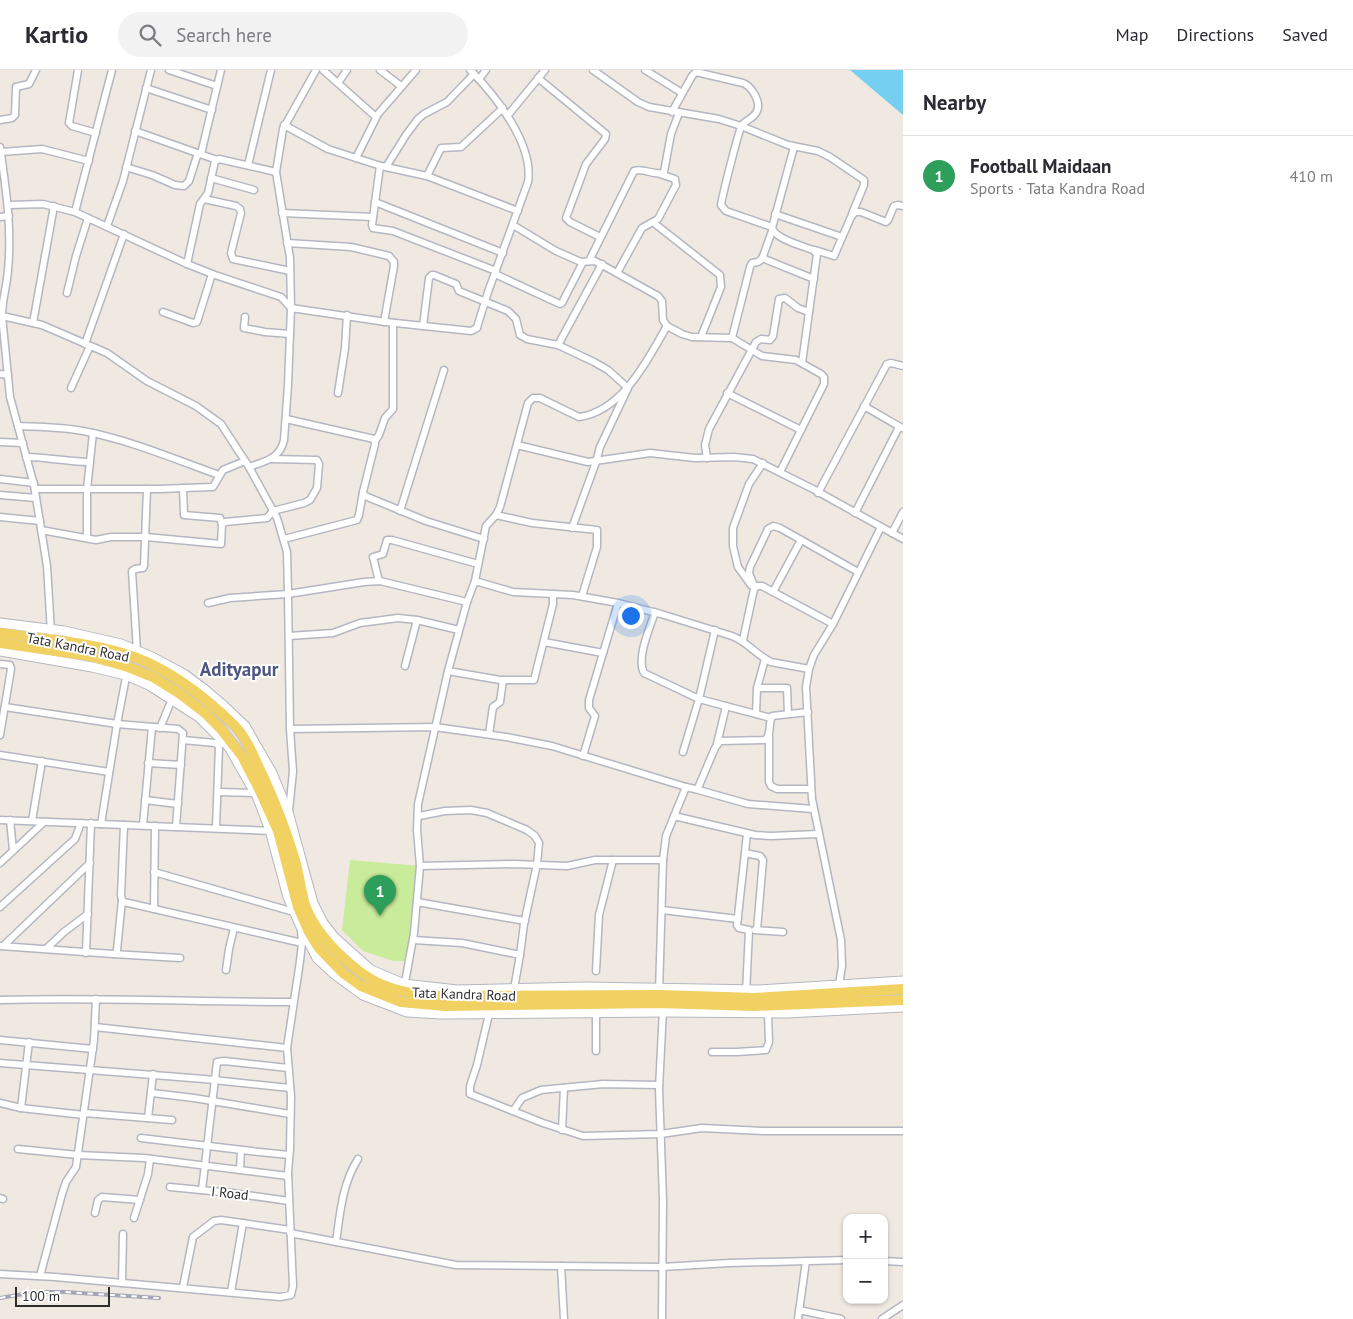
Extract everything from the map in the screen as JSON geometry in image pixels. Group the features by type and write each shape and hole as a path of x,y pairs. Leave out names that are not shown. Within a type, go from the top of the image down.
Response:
{"main road":[{"name":"Tata Kandra Road","path":"0,633 51,635 113,650 136,658 162,670 189,687 235,725 251,750 277,829 296,909 319,948 344,973 361,986 402,997 448,996 661,1000 754,1006 903,1000"},
{"name":"Tata Kandra Road","path":"0,643 90,656 127,671 153,677 179,693 202,715 220,728 242,756 277,829 296,863 306,905 320,933 336,951 369,978 402,997"},
{"name":"Tata Kandra Road","path":"661,1000 682,992 746,993 903,989"}],"street":[{"path":"0,120 15,116 16,87 29,84 36,70"},
{"path":"78,70 69,123 72,126 96,133"},
{"path":"75,212 112,70"},
{"path":"107,226 126,167 151,70"},
{"path":"169,70 217,86"},
{"path":"126,167 175,185 184,186 189,181 200,153 221,70"},
{"path":"248,165 271,70"},
{"path":"270,459 280,453 283,447 290,334 290,271 276,172 284,126 316,70"},
{"path":"323,70 376,118"},
{"path":"338,83 347,70"},
{"path":"380,70 401,86"},
{"path":"356,158 376,118 416,70"},
{"path":"486,70 474,74 447,102 418,119 383,166 375,202 373,228 393,231 495,272 560,304 600,238 634,171 641,170 675,179 677,182 658,219 654,223 642,228 617,273"},
{"path":"508,115 544,70"},
{"path":"593,70 643,105 675,112 719,119 741,126 794,147 818,151 863,177 864,186 834,256 778,236 772,229 726,211 721,205 741,126 753,117 758,108 756,99 746,84 696,72 682,94 675,112 665,171 660,174"},
{"path":"645,70 682,94"},
{"path":"9,205 43,204 75,212 187,264 281,297 290,308 384,322 467,331 474,330 478,324 528,182 529,166 508,115 474,74"},
{"path":"538,78 606,134 606,137 591,155 583,169 566,218 600,238"},
{"path":"146,88 212,110"},
{"path":"427,176 440,148 444,146 461,147 503,108"},
{"path":"284,126 328,149 383,166 427,176 518,211"},
{"path":"135,131 217,160 276,172"},
{"path":"0,147 2,180 9,205 8,270 1,315 2,345 10,397 34,486 40,520 47,566 52,651"},
{"path":"732,338 750,267 752,263 760,261 762,258 772,229 794,147"},
{"path":"1,152 42,149 88,161"},
{"path":"187,264 200,204 208,193 214,162 217,160"},
{"path":"211,178 254,190"},
{"path":"204,198 236,206 240,209 241,213 231,253 233,258 290,271"},
{"path":"375,202 503,252"},
{"path":"33,323 54,206"},
{"path":"852,214 854,212 861,212 886,222 894,206 903,206"},
{"path":"282,214 373,217"},
{"path":"775,214 842,237"},
{"path":"0,217 9,216"},
{"path":"67,293 88,218"},
{"path":"654,223 720,275 721,287 701,337"},
{"path":"513,224 550,248 577,260 595,261 602,264 660,299 662,320 667,326 682,334 732,338 767,358 790,359 802,363 821,374 825,380 780,472"},
{"path":"71,388 88,345 124,234"},
{"path":"287,243 351,247 389,256 394,262 394,266 384,322"},
{"path":"802,363 817,257 813,250"},
{"path":"0,254 8,253"},
{"path":"762,258 814,279"},
{"path":"558,345 602,264"},
{"path":"163,312 193,323 197,322 212,274"},
{"path":"423,326 429,278 432,275 456,284 459,291 502,307 513,315 520,335 527,339 558,345 601,366 628,388"},
{"path":"707,458 706,437 708,428 758,340 772,338 780,298 787,299 798,308 809,312"},
{"path":"1,315 33,323 107,353 147,381 196,406 209,415 221,424 247,464 273,511 284,539 288,561 290,728 293,771 288,812 277,829"},
{"path":"338,393 345,348 347,315"},
{"path":"245,317 244,328 290,334"},
{"path":"284,539 357,520 360,515 363,492 375,441 380,435 385,418 393,409 393,323"},
{"path":"572,528 600,447 628,388 645,364 667,326"},
{"path":"818,492 887,364 903,366"},
{"path":"400,511 444,370"},
{"path":"0,374 8,375"},
{"path":"628,388 606,407 580,417 540,398 534,398 528,403 500,507 496,515 488,523 475,581 467,602 448,670 418,804 417,830 420,866 413,940 402,997 407,1012 440,1014 596,1013 661,1000"},
{"path":"727,393 801,430"},
{"path":"855,513 901,428 864,406"},
{"path":"286,419 372,438 375,441"},
{"path":"18,426 93,433 219,475"},
{"path":"87,538 87,489 93,433"},
{"path":"0,442 22,443"},
{"path":"517,445 579,461 596,462 650,452 707,458 743,457 763,463 903,539"},
{"path":"26,457 90,462"},
{"path":"0,479 34,486 87,489 213,487 219,475 226,467 270,459 319,461 317,488 310,500 273,511 266,518 227,521 222,525"},
{"path":"754,588 738,567 733,546 733,528 750,484 763,463"},
{"path":"41,530 96,540 111,537 146,537 222,543 220,518 184,515 183,488"},
{"path":"138,650 132,571 144,566 147,489"},
{"path":"363,492 368,498 400,511 484,539"},
{"path":"0,495 36,498"},
{"path":"892,533 903,512"},
{"path":"496,515 572,528 596,530 598,532 597,547 582,596"},
{"path":"0,517 40,520"},
{"path":"743,640 754,588 749,573 750,567 768,529 773,526 780,528 858,572"},
{"path":"839,985 842,966 841,940 813,809 806,686 808,668 814,655 833,624 881,527"},
{"path":"378,581 373,557 384,554 387,540 478,564"},
{"path":"773,592 801,540"},
{"path":"208,603 230,598 288,594 378,581 399,584 467,602"},
{"path":"475,581 513,592 582,596 655,612 743,640 765,659 777,664 808,668"},
{"path":"754,588 759,586 773,592 833,624"},
{"path":"448,670 482,678 534,680 554,601 553,594"},
{"path":"583,756 595,716 589,708 589,700 618,603"},
{"path":"655,612 643,652 642,670 648,676 699,699 771,718 774,715 808,712"},
{"path":"289,636 333,633 352,625 369,621 398,618 417,620 459,630"},
{"path":"405,666 417,620"},
{"path":"0,623 51,635 121,644 138,650 190,679 245,726 272,773 288,812 313,903 323,923 334,937 402,997"},
{"path":"683,752 699,699 715,630"},
{"path":"544,642 603,653"},
{"path":"0,651 127,671 202,715 229,747 277,829"},
{"path":"0,735 10,665 20,654"},
{"path":"756,714 757,688 765,659"},
{"path":"0,664 10,665"},
{"path":"101,824 127,671"},
{"path":"489,734 492,707 500,702 503,680"},
{"path":"757,688 787,688 788,714"},
{"path":"160,728 172,699"},
{"path":"695,789 700,786 717,744 726,706"},
{"path":"5,707 117,724 181,730 184,735 176,827"},
{"path":"771,718 769,782 771,786 777,789 811,789"},
{"path":"143,825 152,727"},
{"path":"290,728 435,727 489,734 552,746 748,804 813,809"},
{"path":"717,744 725,740 762,741 770,735"},
{"path":"183,740 215,743 219,746 216,828"},
{"path":"0,755 109,772"},
{"path":"32,821 42,761"},
{"path":"148,763 181,765"},
{"path":"662,1319 663,1200 659,1085 663,860 666,836 686,787"},
{"path":"218,792 255,793"},
{"path":"145,800 178,804"},
{"path":"418,816 460,810 487,813 527,830 535,836 539,843 537,864 525,920 514,989"},
{"path":"674,816 747,834 770,836 818,834"},
{"path":"0,820 277,829"},
{"path":"10,820 13,850"},
{"path":"0,863 44,822"},
{"path":"0,907 75,839 81,823"},
{"path":"86,953 91,823"},
{"path":"113,954 117,953 122,900 124,825"},
{"path":"154,909 155,826"},
{"path":"747,834 737,927 749,930 782,932"},
{"path":"745,853 760,856 763,860 757,930"},
{"path":"420,866 537,864 567,866 595,860 663,860"},
{"path":"596,971 599,915 612,860"},
{"path":"1,946 90,863"},
{"path":"0,1274 280,1297 291,1294 293,1286 288,1176 290,1088 287,1048 302,943 296,909 154,872"},
{"path":"122,900 302,943"},
{"path":"417,902 525,920"},
{"path":"662,910 738,919"},
{"path":"46,949 64,932 88,914"},
{"path":"300,927 317,958 333,973 363,995 402,997 457,990 585,987 661,1000 768,1013 787,1014 903,1007"},
{"path":"226,970 234,928"},
{"path":"749,930 746,993 903,981"},
{"path":"413,940 470,944 520,955"},
{"path":"1,946 180,958"},
{"path":"0,1000 96,999 293,1002"},
{"path":"40,1276 66,1182 75,1171 93,1049 96,999"},
{"path":"596,1013 596,1051"},
{"path":"712,1052 766,1050 769,1042 768,1013"},
{"path":"489,1014 469,1091 473,1095 562,1130 592,1136 661,1134 702,1128 763,1131 903,1131"},
{"path":"95,1026 287,1048"},
{"path":"0,1040 93,1049"},
{"path":"22,1108 29,1042"},
{"path":"202,1190 214,1080 216,1065 219,1060 288,1068"},
{"path":"0,1062 153,1074 290,1088"},
{"path":"148,1118 153,1074"},
{"path":"513,1111 526,1095 541,1090 603,1084 659,1085"},
{"path":"562,1130 564,1088"},
{"path":"152,1093 290,1114"},
{"path":"0,1103 22,1108 172,1120"},
{"path":"141,1138 289,1155"},
{"path":"18,1149 150,1159 288,1176"},
{"path":"240,1170 241,1150"},
{"path":"134,1218 148,1174 150,1159"},
{"path":"336,1242 347,1179 358,1159"},
{"name":"I Road","path":"170,1188 232,1192 289,1201"},
{"path":"95,1213 98,1200 102,1197 140,1200"},
{"path":"183,1288 192,1237 217,1220 290,1231 456,1266 662,1267 843,1260"},
{"path":"231,1292 243,1223"},
{"path":"122,1283 123,1234"},
{"path":"798,1319 806,1261"},
{"path":"888,1261 903,1262"},
{"path":"560,1266 564,1319"},
{"path":"883,1319 903,1305"},
{"path":"799,1310 841,1319"}],"green space":[{"path":"350,860 420,866 409,961 393,961 363,951 342,930"}],"water":[{"path":"850,70 903,70 903,115"}],"railway":[{"path":"0,1298 35,1292 159,1298"}],"place":[{"name":"Football Maidaan","path":"380,916"}],"district":[{"name":"Adityapur","path":"239,669"}]}
